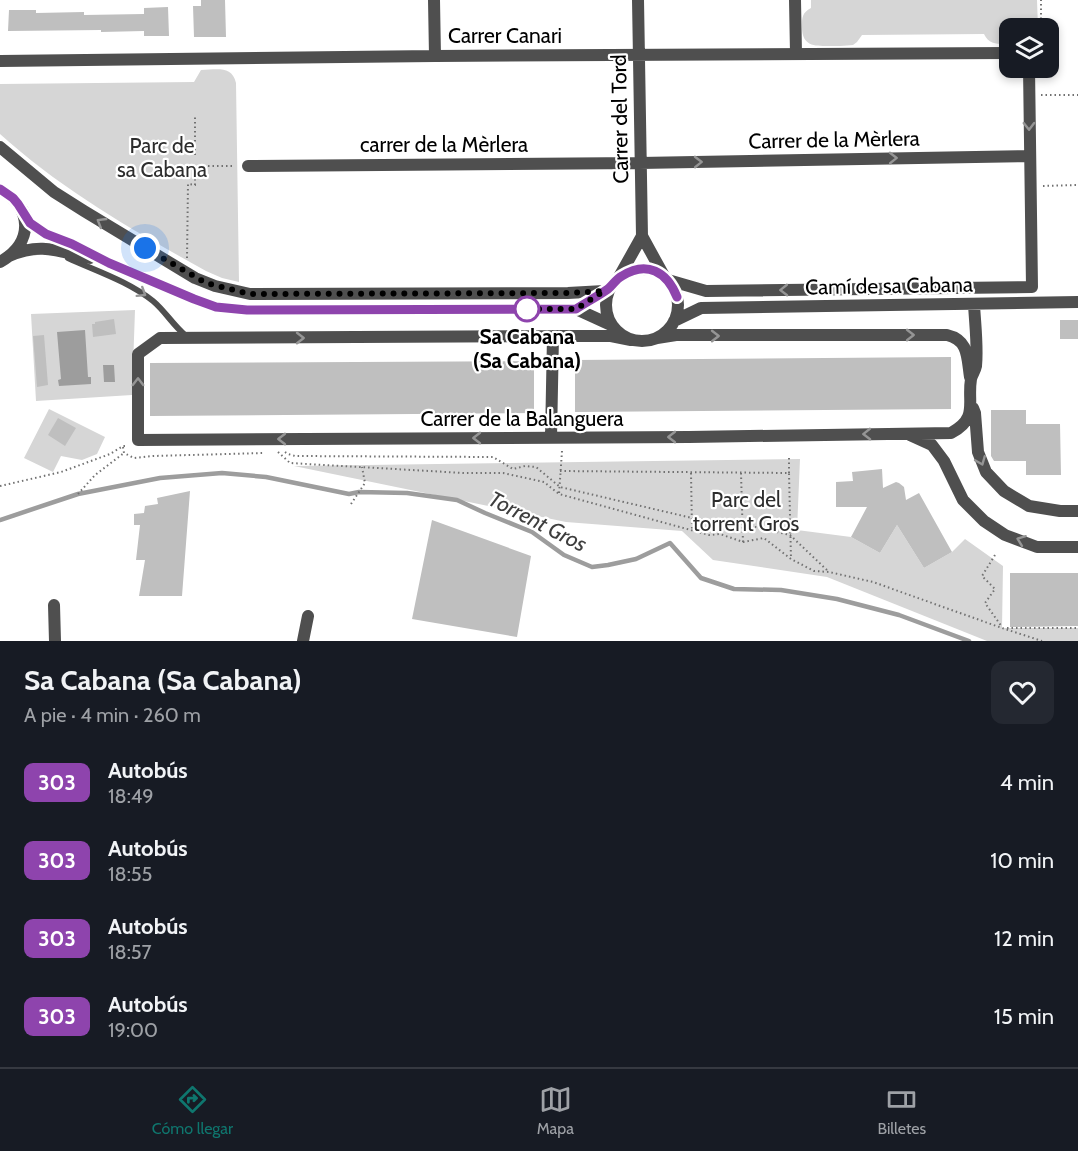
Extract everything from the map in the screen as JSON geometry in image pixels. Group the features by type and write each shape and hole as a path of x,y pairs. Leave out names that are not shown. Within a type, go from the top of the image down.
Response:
{"street":[{"path":"434,0 435,56"},
{"name":"Carrer del Tord","path":"638,0 642,236 666,278"},
{"path":"795,0 796,53"},
{"name":"Carrer Canari","path":"0,61 999,53"},
{"path":"576,309 629,271 641,269 653,270 666,278 710,291 1032,287 1029,78"},
{"path":"0,147 54,192 186,273 215,286 250,294 568,293 611,286"},
{"name":"Carrer de la Mèrlera","path":"640,163 1030,156"},
{"name":"carrer de la Mèrlera","path":"249,166 640,163"},
{"path":"0,189 13,198 30,223 40,232 216,307 247,310 576,309 612,325"},
{"path":"5,259 16,250 24,237 25,219 22,209"},
{"path":"631,340 620,334 612,325 607,313 606,299 611,286 642,236"},
{"path":"5,259 33,248 109,263"},
{"path":"657,338 667,331 678,309 673,286 666,278"},
{"path":"677,297 701,308"},
{"name":"Camí de sa Cabana","path":"701,308 1078,302"},
{"path":"971,380 976,367 974,304"},
{"path":"674,321 701,308"},
{"path":"136,443 138,354 160,338 611,336 643,341 676,335 947,335 956,337 964,346 971,380 971,404 975,413 978,452 986,472 1004,491 1029,506 1060,512 1078,511"},
{"path":"551,438 553,336"},
{"name":"Carrer de la Balanguera","path":"136,443 951,433 962,427 968,419 971,404"},
{"name":"Carrer de la Balanguera","path":"907,433 932,445 944,461 963,500 984,521 1005,534 1037,547 1078,547"},
{"path":"54,605 55,641"},
{"path":"303,641 308,616"}],"lane":[{"path":"51,250 147,296 188,338"}],"path":[{"path":"1041,0 1041,18"},
{"path":"1029,96 1078,94"},
{"path":"195,115 195,155"},
{"path":"199,166 249,166"},
{"path":"186,273 188,184 195,185 195,169"},
{"path":"1031,186 1078,185"},
{"path":"0,486 61,472 110,454 123,446 136,443"},
{"path":"123,446 124,453"},
{"path":"276,450 290,463 464,473 503,473 544,482 559,494 708,535 720,534 743,542 764,538 791,559 814,571 873,582 1042,641"},
{"path":"284,450 295,456 493,457 513,469 525,466 536,467 560,487 692,518 790,535 829,572"},
{"path":"559,494 561,451 570,451"},
{"path":"124,453 134,458 268,452"},
{"path":"78,494 95,475 124,453"},
{"path":"789,456 791,559"},
{"path":"351,504 365,483 362,467"},
{"path":"561,471 789,473"},
{"path":"691,473 692,530"},
{"path":"741,473 743,542"},
{"path":"995,555 982,576 995,589 985,603 1002,628"},
{"path":"1002,628 1078,628"}],"green space":[{"path":"811,0 1037,0 1038,18 999,18 999,44 991,42 984,34 862,35 853,45 818,46 810,44 804,38 803,33 802,18 811,8"},
{"name":"Parc de sa Cabana","path":"201,70 227,71 234,77 236,83 239,282 206,271 126,225 48,173 0,134 0,84 194,82"},
{"path":"135,310 132,395 36,401 31,314"},
{"path":"49,409 105,437 97,454 82,460 61,456 53,472 24,458"},
{"name":"Parc del torrent Gros","path":"800,459 797,530 851,537 880,553 897,525 924,568 952,552 965,539 1003,566 1002,628 1078,628 1078,641 987,641 827,577 713,560 682,531 566,522 294,466"}],"shaded area":[{"path":"85,330 88,377 91,377 91,384 59,386 58,380 61,379 57,332"},
{"path":"103,365 114,365 115,382 104,382"}],"building":[{"path":"201,0 225,0 226,37 194,37 193,6 201,6"},
{"path":"168,7 169,36 144,36 144,31 8,31 9,10 36,10 36,13 84,12 84,15 144,14 144,8"},
{"path":"114,319 116,334 93,337 92,324"},
{"path":"1060,320 1078,320 1078,339 1060,339"},
{"path":"44,335 48,385 37,387 33,336"},
{"path":"951,357 951,409 575,412 575,360"},
{"path":"534,361 534,413 150,416 150,363"},
{"path":"991,410 1026,410 1026,424 1060,424 1061,475 1026,475 1026,461 994,461 991,456"},
{"path":"58,418 76,428 65,446 48,435"},
{"path":"882,469 883,488 896,482 899,483 904,487 906,500 919,493 952,552 924,568 897,525 880,553 851,537 867,507 836,507 836,482 853,481 852,472"},
{"path":"190,491 182,596 139,596 145,560 136,560 140,525 134,525 134,514 144,513 145,506 158,504 157,498"},
{"path":"432,520 531,556 517,637 412,619"},
{"path":"1010,573 1078,573 1078,626 1010,627"}],"waterway":[{"name":"Torrent Gros","path":"0,520 78,494 160,478 222,473 266,477 349,494 359,492 407,493 457,500 532,532 564,555 592,567 636,559 670,543 701,578 734,589 781,590 837,599 899,615 969,641"}],"bus line":[{"name":"303","path":"0,189 13,198 30,223 40,232 194,299 227,309 576,309 610,288 618,278 629,271 641,269 653,270 664,276 673,286 677,297"}],"place":[{"name":"Sa Cabana (Sa Cabana)","path":"527,309"}],"route":[{"path":"145,248 206,283 250,294 604,291 576,309 527,309"}]}
